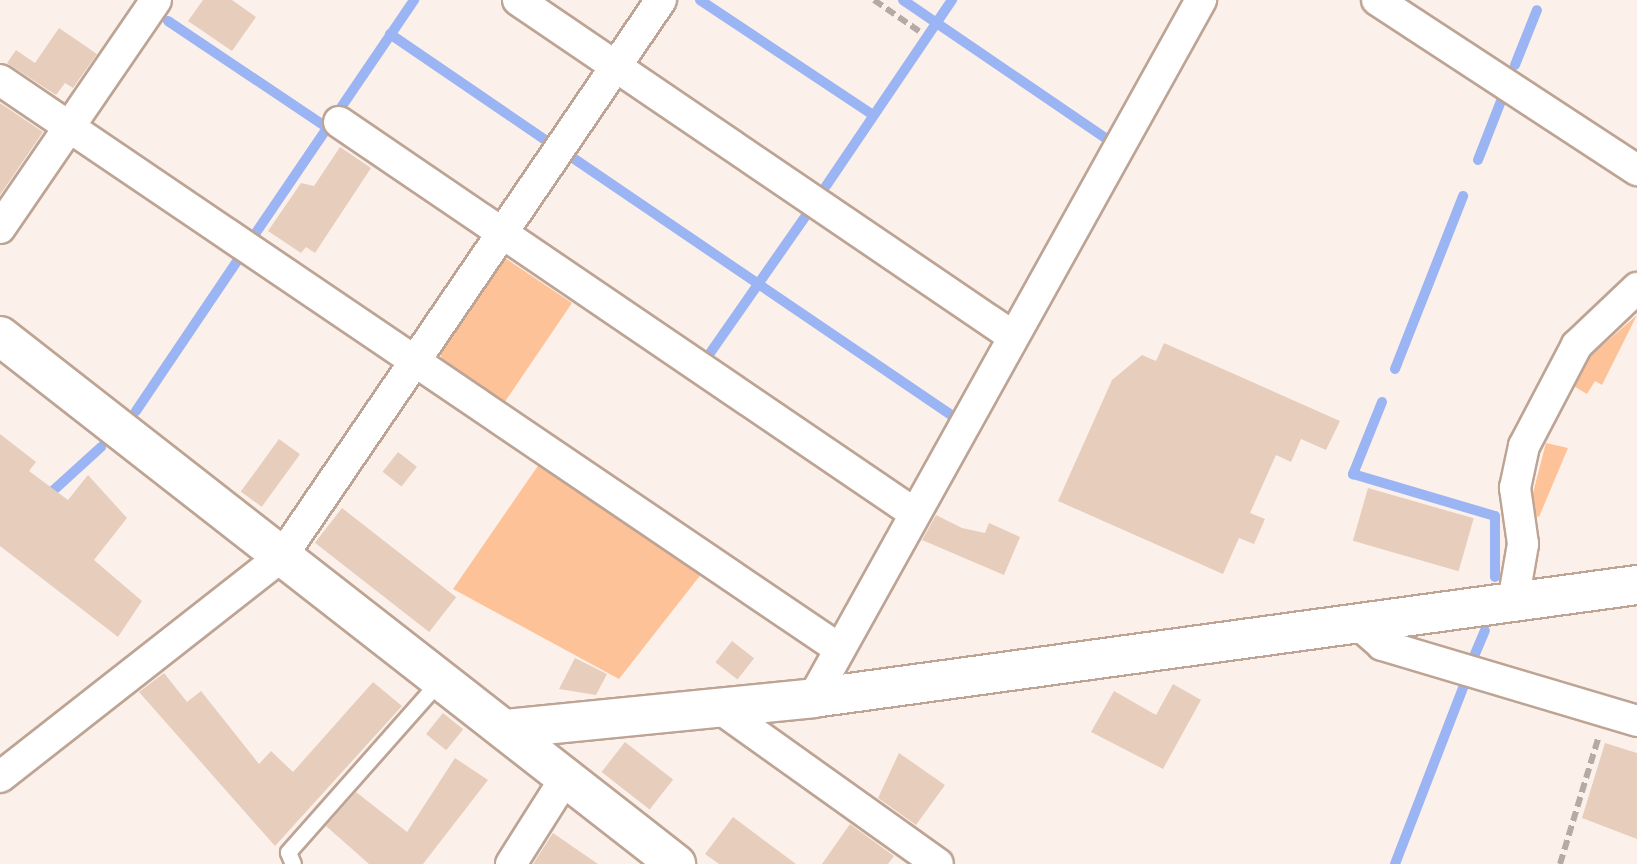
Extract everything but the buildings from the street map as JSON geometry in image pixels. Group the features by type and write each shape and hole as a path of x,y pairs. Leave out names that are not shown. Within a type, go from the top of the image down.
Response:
{"street":[{"path":"0,228 156,0"},
{"path":"518,0 1011,335"},
{"path":"0,777 282,556 661,0"},
{"path":"813,698 835,646 1201,0"},
{"path":"1378,0 1637,170"},
{"path":"0,80 835,646"},
{"path":"339,122 912,512"},
{"path":"1513,602 1523,544 1514,488 1524,446 1577,345 1637,288"},
{"path":"0,336 676,864"},
{"path":"505,729 813,698 1637,585"},
{"path":"1356,622 1382,645 1637,721"},
{"path":"718,707 938,864"},
{"path":"511,864 566,777"}],"lane":[{"path":"293,864 288,852 442,680"}],"path":[{"path":"874,0 919,31"},
{"path":"1560,864 1598,746 1594,708"}],"shaded area":[{"path":"505,258 572,303 502,406 444,367 440,353"},
{"path":"1637,315 1602,385 1595,381 1587,394 1572,385 1587,359"},
{"path":"1546,443 1568,448 1539,517 1528,512"},
{"path":"544,457 706,568 619,679 453,589"}],"waterway":[{"path":"253,237 414,0"},
{"path":"700,0 873,115"},
{"path":"903,0 1110,141"},
{"path":"826,186 952,0"},
{"path":"1515,65 1537,10"},
{"path":"168,21 331,130"},
{"path":"390,34 547,141"},
{"path":"1478,160 1501,101"},
{"path":"573,158 956,418"},
{"path":"1395,369 1463,196"},
{"path":"708,356 805,217"},
{"path":"136,411 242,254"},
{"path":"1382,402 1353,474 1495,516 1495,577"},
{"path":"45,498 101,447"},
{"path":"1472,661 1485,631"},
{"path":"1395,864 1466,680"}]}
